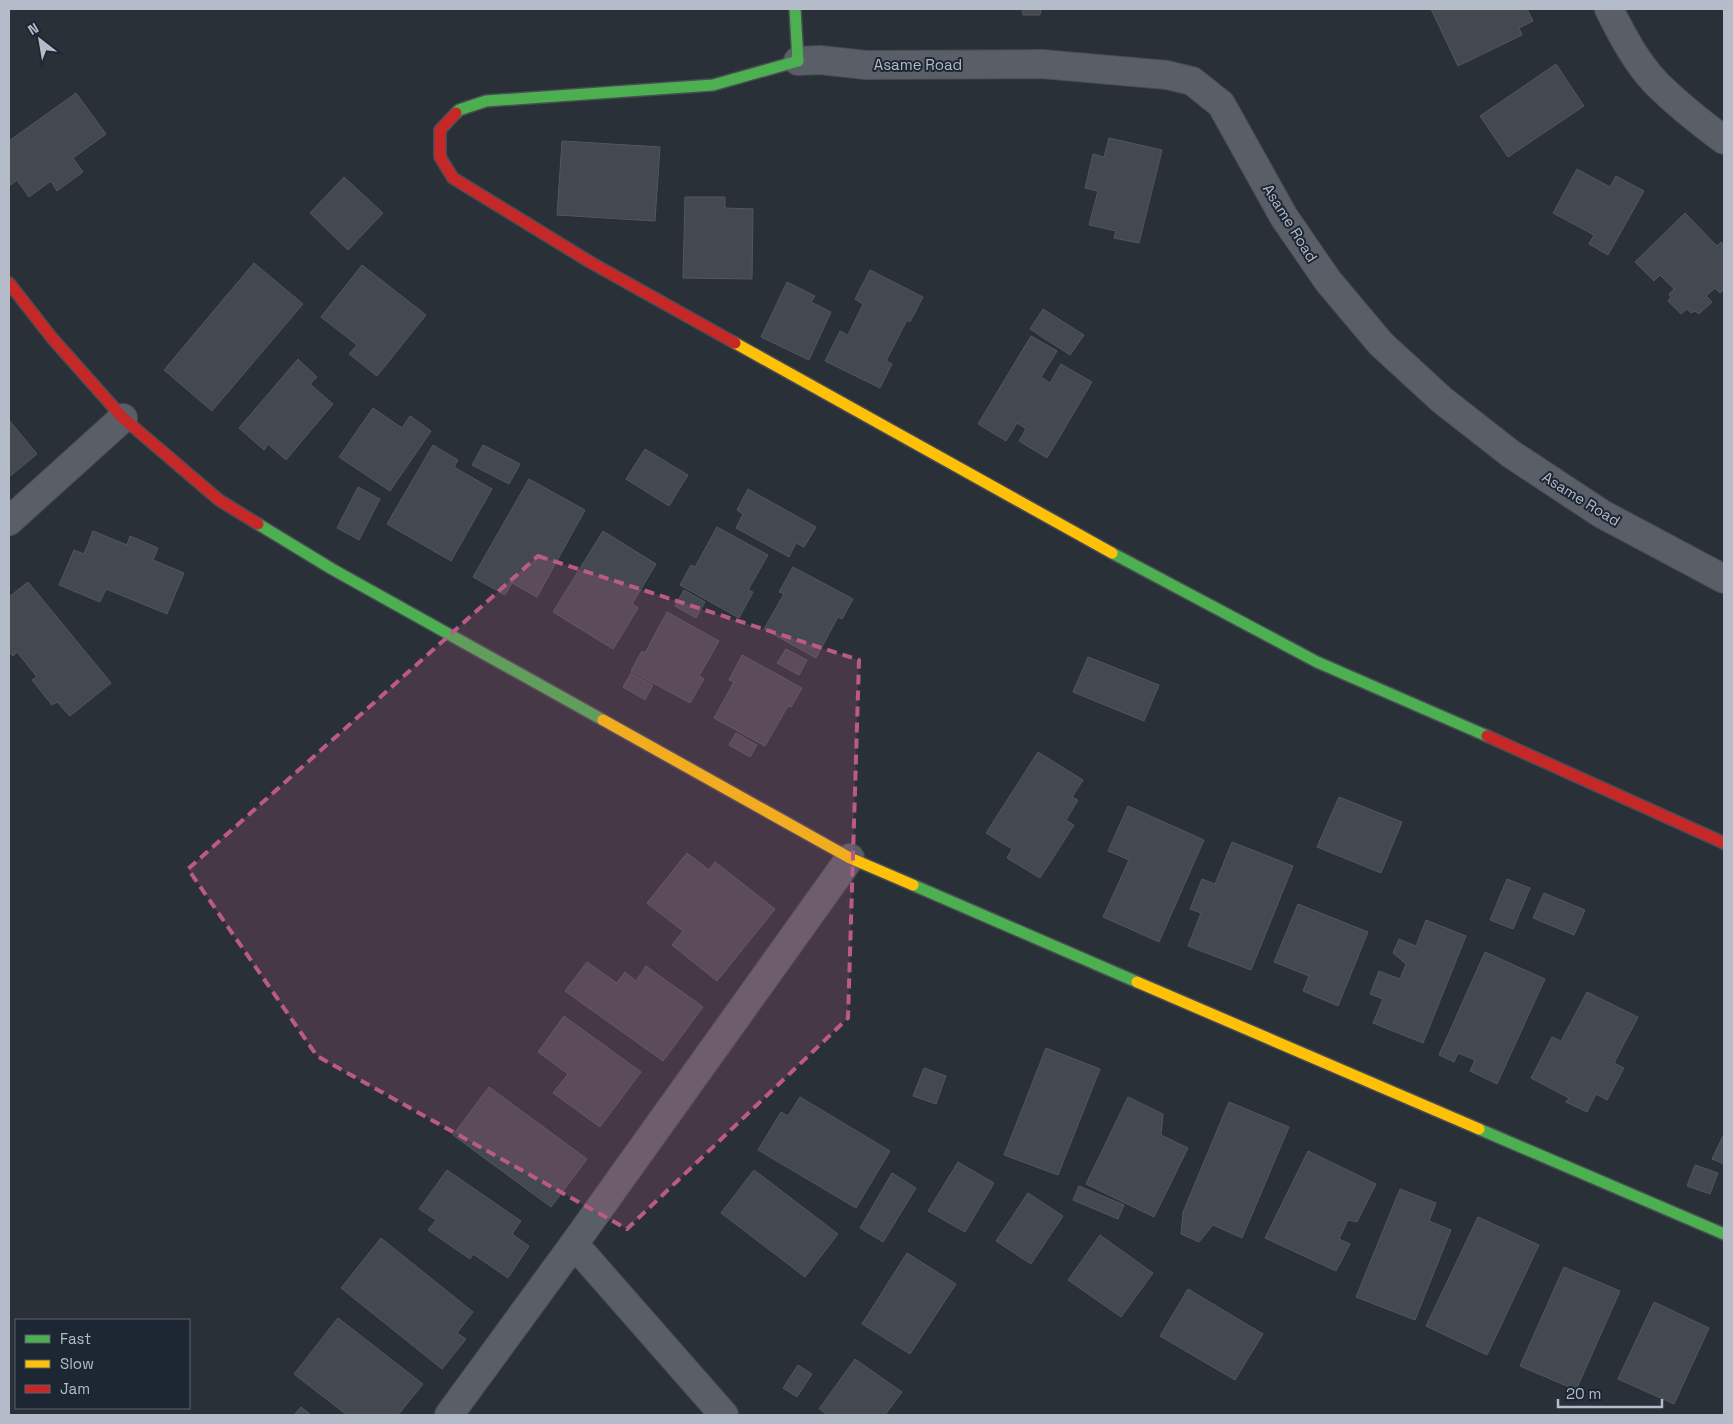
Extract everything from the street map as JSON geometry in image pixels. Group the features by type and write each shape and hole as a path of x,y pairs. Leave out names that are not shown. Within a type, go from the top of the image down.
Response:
{"street":[{"path":"794,9 798,61 713,85 486,101 459,110 440,130 440,157 453,178 590,262 1140,570 1317,662 1493,738 1724,843"},
{"path":"1609,9 1628,46 1656,83 1724,140"},
{"name":"Asame Road","path":"798,61 820,60 866,65 1042,64 1168,75 1192,81 1221,104 1284,217 1328,282 1380,344 1442,400 1511,454 1602,514 1724,580"},
{"path":"9,283 52,338 123,418 219,500 332,569 850,858 1724,1234"},
{"path":"9,521 123,418"},
{"path":"449,1415 574,1244 850,858"},
{"path":"574,1244 724,1415"}],"highlighted area":[{"path":"538,556 859,660 848,1018 627,1229 317,1056 188,869"}],"building":[{"path":"1022,9 1041,9 1040,15 1023,15"},
{"path":"1431,9 1527,9 1533,21 1519,28 1522,35 1458,66"},
{"path":"1556,64 1584,106 1508,157 1480,116"},
{"path":"76,93 106,134 73,158 83,172 57,191 51,181 29,197 17,180 11,185 9,181 9,141"},
{"path":"1109,138 1162,150 1139,243 1114,238 1116,231 1089,225 1098,191 1085,188 1093,154 1104,157"},
{"path":"562,141 660,147 655,221 557,215"},
{"path":"1577,169 1610,187 1616,176 1644,191 1608,255 1589,244 1594,235 1553,213"},
{"path":"344,177 383,213 348,250 310,213"},
{"path":"685,197 725,197 725,208 753,209 752,279 683,278"},
{"path":"1685,213 1717,246 1721,242 1724,245 1724,289 1720,293 1715,288 1706,296 1712,302 1699,314 1695,311 1691,313 1687,309 1681,314 1668,301 1671,297 1669,294 1674,289 1660,275 1654,281 1635,262"},
{"path":"254,263 303,304 212,411 164,370"},
{"path":"362,265 426,315 377,376 349,354 357,345 321,317"},
{"path":"870,270 923,297 910,322 907,320 886,361 892,364 880,388 825,361 840,331 848,335 863,304 855,299"},
{"path":"787,282 815,296 811,302 831,312 809,360 761,337"},
{"path":"1043,309 1084,335 1070,355 1030,329"},
{"path":"1031,336 1057,351 1041,377 1050,383 1061,364 1092,382 1047,458 1019,441 1026,429 1017,423 1006,441 978,424"},
{"path":"298,359 317,377 310,384 333,404 286,460 268,444 264,450 239,428"},
{"path":"373,408 402,428 410,416 431,431 390,491 339,457"},
{"path":"9,420 37,454 9,477"},
{"path":"433,445 458,460 454,467 492,489 451,561 387,524"},
{"path":"483,445 520,464 509,484 472,465"},
{"path":"645,449 688,475 669,506 626,479"},
{"path":"529,479 585,510 537,597 512,583 505,595 473,577"},
{"path":"358,487 380,499 359,540 337,528"},
{"path":"748,489 816,527 804,547 796,543 789,557 736,528 743,514 737,510"},
{"path":"717,527 768,555 748,590 753,592 739,618 680,585 691,565 695,567"},
{"path":"93,531 127,545 130,536 158,548 153,560 184,573 167,614 106,589 100,602 59,585 74,550 84,554"},
{"path":"603,531 656,564 632,604 638,608 613,649 553,612"},
{"path":"793,567 853,599 842,619 838,617 816,658 764,629 784,594 779,592"},
{"path":"28,582 111,683 70,716 57,702 52,705 32,680 37,677 17,652 13,656 9,652 9,597"},
{"path":"684,590 705,602 696,618 675,606"},
{"path":"667,612 719,641 699,676 704,679 690,703 631,671 642,651 645,653"},
{"path":"786,649 807,660 799,675 777,663"},
{"path":"742,655 802,688 791,707 788,706 765,746 714,718 734,682 729,680"},
{"path":"1088,657 1159,685 1144,721 1073,692"},
{"path":"631,673 653,685 645,700 623,687"},
{"path":"736,733 757,745 750,757 729,745"},
{"path":"1038,752 1083,780 1072,797 1078,800 1066,820 1074,825 1040,878 1007,858 1012,849 986,833"},
{"path":"1339,797 1402,822 1381,873 1317,847"},
{"path":"1128,806 1204,840 1159,942 1103,917 1129,860 1108,851"},
{"path":"1232,842 1293,866 1251,970 1188,946 1201,913 1190,909 1202,879 1215,884"},
{"path":"687,853 709,870 715,862 775,909 717,981 672,945 683,931 647,903"},
{"path":"1507,879 1530,888 1513,929 1490,920"},
{"path":"1544,893 1585,910 1574,935 1533,918"},
{"path":"1298,904 1368,932 1338,1006 1303,991 1309,976 1274,962"},
{"path":"1426,920 1466,936 1423,1043 1373,1023 1383,999 1370,994 1379,971 1400,979 1406,964 1393,953 1399,939 1416,946"},
{"path":"1485,952 1545,979 1497,1084 1470,1071 1475,1060 1458,1053 1454,1062 1439,1055"},
{"path":"587,962 617,983 625,972 636,981 646,966 703,1007 663,1061 565,991"},
{"path":"1587,992 1638,1017 1614,1063 1624,1068 1607,1100 1596,1094 1587,1112 1566,1102 1569,1098 1531,1078 1552,1037 1561,1041"},
{"path":"564,1016 641,1072 600,1127 553,1093 568,1074 538,1052"},
{"path":"1046,1048 1100,1069 1058,1175 1004,1155"},
{"path":"924,1068 946,1076 936,1104 913,1096"},
{"path":"489,1087 587,1159 551,1207 453,1135"},
{"path":"800,1097 890,1151 856,1208 758,1150 781,1112 788,1116"},
{"path":"1128,1097 1163,1114 1161,1135 1188,1148 1154,1217 1086,1184"},
{"path":"1229,1102 1289,1127 1242,1238 1213,1225 1199,1242 1181,1234 1183,1212"},
{"path":"1724,1134 1724,1164 1712,1159"},
{"path":"1308,1151 1376,1184 1357,1222 1348,1220 1339,1239 1350,1244 1336,1271 1265,1238"},
{"path":"958,1162 994,1183 965,1232 928,1211"},
{"path":"1695,1165 1718,1173 1710,1194 1687,1186"},
{"path":"447,1170 521,1221 512,1234 529,1246 508,1278 473,1254 470,1259 428,1230 436,1220 419,1209"},
{"path":"754,1170 838,1234 805,1277 721,1213"},
{"path":"892,1173 916,1188 883,1242 860,1228"},
{"path":"1079,1186 1124,1205 1118,1219 1073,1200"},
{"path":"1400,1189 1436,1203 1429,1221 1451,1230 1415,1320 1356,1297"},
{"path":"1028,1193 1063,1216 1031,1264 996,1241"},
{"path":"1478,1217 1539,1245 1487,1355 1426,1326"},
{"path":"1100,1235 1153,1273 1121,1317 1068,1280"},
{"path":"381,1238 473,1312 457,1333 466,1339 442,1369 341,1288"},
{"path":"907,1253 956,1284 910,1354 862,1324"},
{"path":"1564,1267 1620,1291 1576,1390 1520,1366"},
{"path":"1188,1289 1263,1334 1235,1380 1160,1336"},
{"path":"1654,1302 1709,1328 1674,1404 1618,1379"},
{"path":"338,1318 423,1384 398,1415 347,1415 294,1374"},
{"path":"855,1359 902,1392 885,1415 828,1415 819,1409"},
{"path":"798,1365 812,1374 797,1397 783,1388"},
{"path":"301,1407 311,1415 294,1415"}],"traffic: fast":[{"path":"456,113 459,110 486,101 713,85 798,61 795,9"},
{"path":"258,524 332,569 603,720"},
{"path":"1112,553 1317,662 1487,736"},
{"path":"913,885 1137,982"},
{"path":"1479,1129 1724,1234"}],"traffic: slow":[{"path":"735,343 1112,553"},
{"path":"603,720 850,858 913,885"},
{"path":"1137,982 1479,1129"}],"traffic: jam":[{"path":"456,113 440,130 440,157 453,178 590,262 735,343"},
{"path":"9,283 52,338 123,418 219,500 258,524"},
{"path":"1487,736 1724,843"}]}
